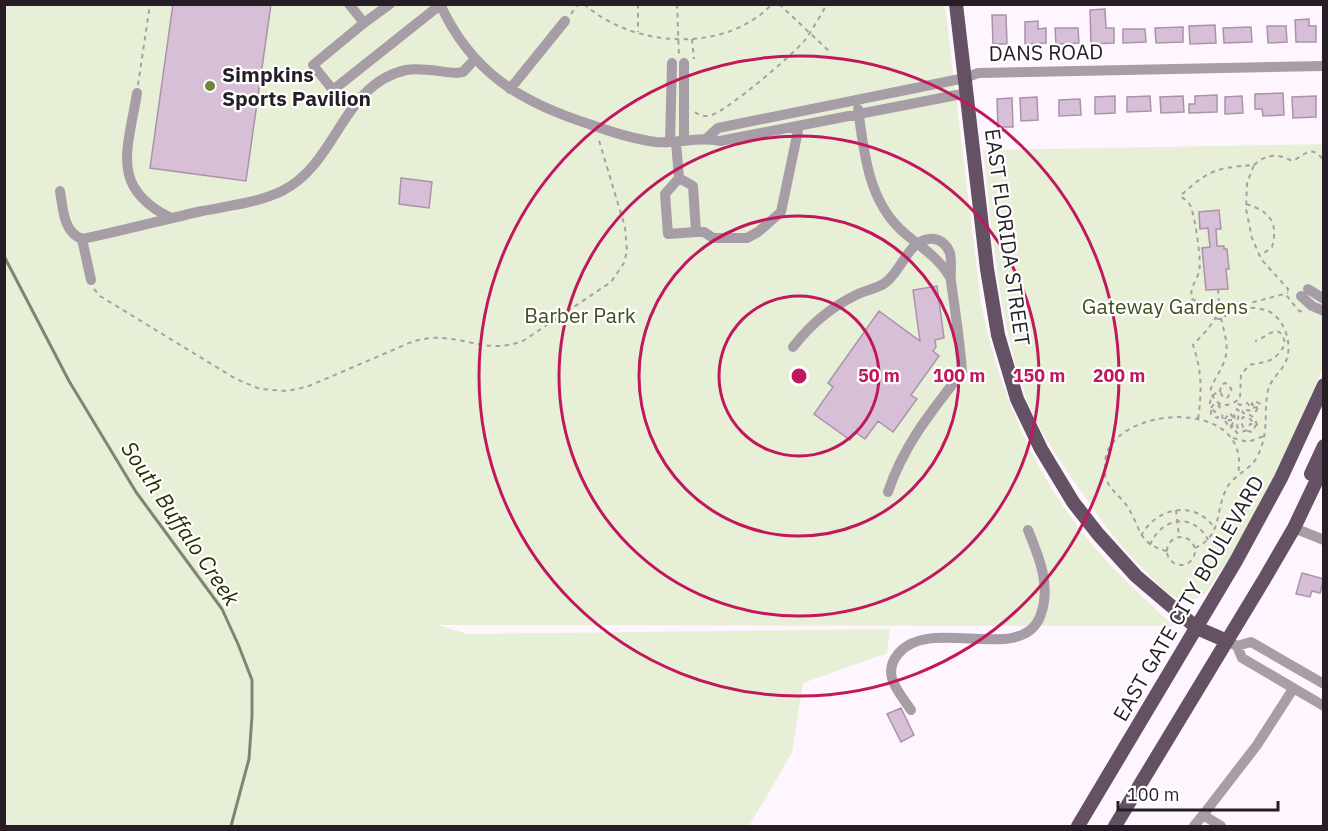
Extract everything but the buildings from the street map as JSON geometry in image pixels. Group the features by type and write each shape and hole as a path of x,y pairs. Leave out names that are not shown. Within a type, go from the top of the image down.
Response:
{"main road":[{"name":"EAST FLORIDA STREET","path":"956,4 987,269 996,325 1017,399 1041,449 1073,502 1136,576 1197,628 1232,643"},
{"name":"EAST GATE CITY BOULEVARD","path":"1078,826 1197,628 1281,478 1323,385"},
{"path":"1303,511 1307,483 1323,446"},
{"path":"1114,826 1232,643 1303,511 1323,465"}],"street":[{"path":"350,4 364,23"},
{"path":"390,4 314,63 313,65 333,90 440,5"},
{"name":"DANS ROAD","path":"440,5 452,30 475,59 510,89 538,106 621,135 677,142 707,138 720,141 967,93"},
{"path":"510,89 565,21"},
{"path":"60,191 67,225 71,232 82,239 262,198 292,185 313,168 355,103 382,81 407,70 463,72 475,59"},
{"path":"682,63 677,142 680,178 665,194 668,234 704,232 713,238 747,238 758,232 781,212 799,126"},
{"name":"DANS ROAD","path":"707,138 718,128 966,78 978,73 1323,66"},
{"path":"137,93 127,172 131,184 148,205 171,219"},
{"path":"856,100 869,173 875,194 885,214 942,264 950,278"},
{"path":"680,178 693,186 696,232"},
{"path":"793,347 836,306 859,294 877,289 889,280 917,244 928,238 937,239 945,245 950,253 950,278 962,372 913,436 899,462 888,492"},
{"path":"82,239 91,280"},
{"path":"1323,299 1304,292 1312,306 1323,311"},
{"path":"1294,528 1323,540"},
{"path":"911,710 893,684 890,670 893,660 904,646 919,639 1018,637 1031,631 1039,622 1044,606 1045,591 1039,558 1028,530"},
{"path":"1232,643 1251,642 1323,684"},
{"path":"1232,643 1242,658 1323,706"},
{"path":"1194,826 1257,745 1293,689"},
{"path":"1203,815 1221,826"}],"path":[{"path":"137,93 150,4"},
{"path":"584,4 615,25 665,39 716,36 748,23 772,4"},
{"path":"677,4 682,63"},
{"path":"779,4 829,51"},
{"path":"692,107 700,116 706,117 717,113 794,52 809,33 826,4"},
{"path":"637,5 638,32"},
{"path":"682,63 692,39"},
{"path":"91,280 99,296 236,379 260,389 287,391 309,386 426,338 450,338 492,347 511,345 523,341 611,282 624,263 627,251 625,227 594,126"},
{"path":"1212,309 1192,299 1194,281 1200,270 1195,218 1189,203 1180,196 1202,177 1222,167 1254,165 1270,156 1285,157 1292,161 1303,153 1311,151 1320,155 1323,161"},
{"path":"1254,165 1246,183 1246,204 1252,238 1260,256 1288,289 1287,296 1298,310 1307,314"},
{"path":"1246,204 1265,212 1273,222 1275,232 1272,247 1260,256"},
{"path":"1218,290 1219,303"},
{"path":"1195,548 1208,540 1215,529 1222,498 1229,485 1256,459 1267,421 1266,399 1270,385 1287,359 1289,345 1279,319 1269,311 1228,309 1219,303 1214,304 1212,309 1212,314 1216,318 1221,318 1228,309 1288,293"},
{"path":"1198,419 1202,395 1201,377 1193,345 1216,318"},
{"path":"1221,318 1227,344 1225,360 1212,381 1210,392 1215,402 1230,405 1240,399 1241,375 1249,365 1267,363 1280,353 1285,344 1284,336 1279,332 1273,332 1255,341"},
{"path":"1225,383 1233,391 1227,398 1223,397 1220,392 1221,385 1225,383"},
{"path":"1220,392 1216,392 1209,404 1211,414 1217,418 1222,414 1222,419 1227,426 1232,427 1237,433 1252,432 1257,424 1255,419 1243,413 1242,410 1256,411 1260,407 1259,402 1252,402 1252,405 1257,405 1255,408 1250,408 1248,403 1240,405 1235,402"},
{"path":"1232,427 1237,409 1240,429 1243,427 1241,419 1246,417 1256,425"},
{"path":"1224,420 1230,413 1234,420"},
{"path":"1167,551 1150,545 1141,536 1128,507 1106,480 1105,453 1114,441 1130,429 1145,422 1169,417 1198,419 1220,428 1232,438 1248,442 1264,436"},
{"path":"1242,423 1248,422 1248,431"},
{"path":"1248,426 1256,425"},
{"path":"1232,438 1239,456 1238,475"},
{"path":"1141,536 1156,517 1176,510 1197,513 1208,520 1215,529"},
{"path":"1176,510 1179,537"},
{"path":"1150,545 1160,529 1177,521 1193,524 1208,540"},
{"path":"1179,537 1190,540 1195,548 1194,557 1187,564 1178,565 1170,560 1167,551 1169,542 1179,537"}],"green space":[{"name":"Barber Park","path":"4,5 945,5 981,303 998,370 1009,402 1038,464 1055,494 1075,522 1096,549 1134,589 1174,626 438,625 467,634 890,629 887,653 803,683 792,753 749,826 5,826"},
{"name":"Gateway Gardens","path":"1323,144 1323,368 1271,485 1245,535 1205,594 1195,599 1179,599 1165,591 1113,536 1061,463 1046,439 1027,400 1017,370 1003,308 983,150"}],"waterway":[{"name":"South Buffalo Creek","path":"4,256 69,381 136,492 222,609 238,644 252,680 252,716 249,759 231,826"}],"place":[{"name":"Simpkins Sports Pavilion","path":"210,86"}]}
